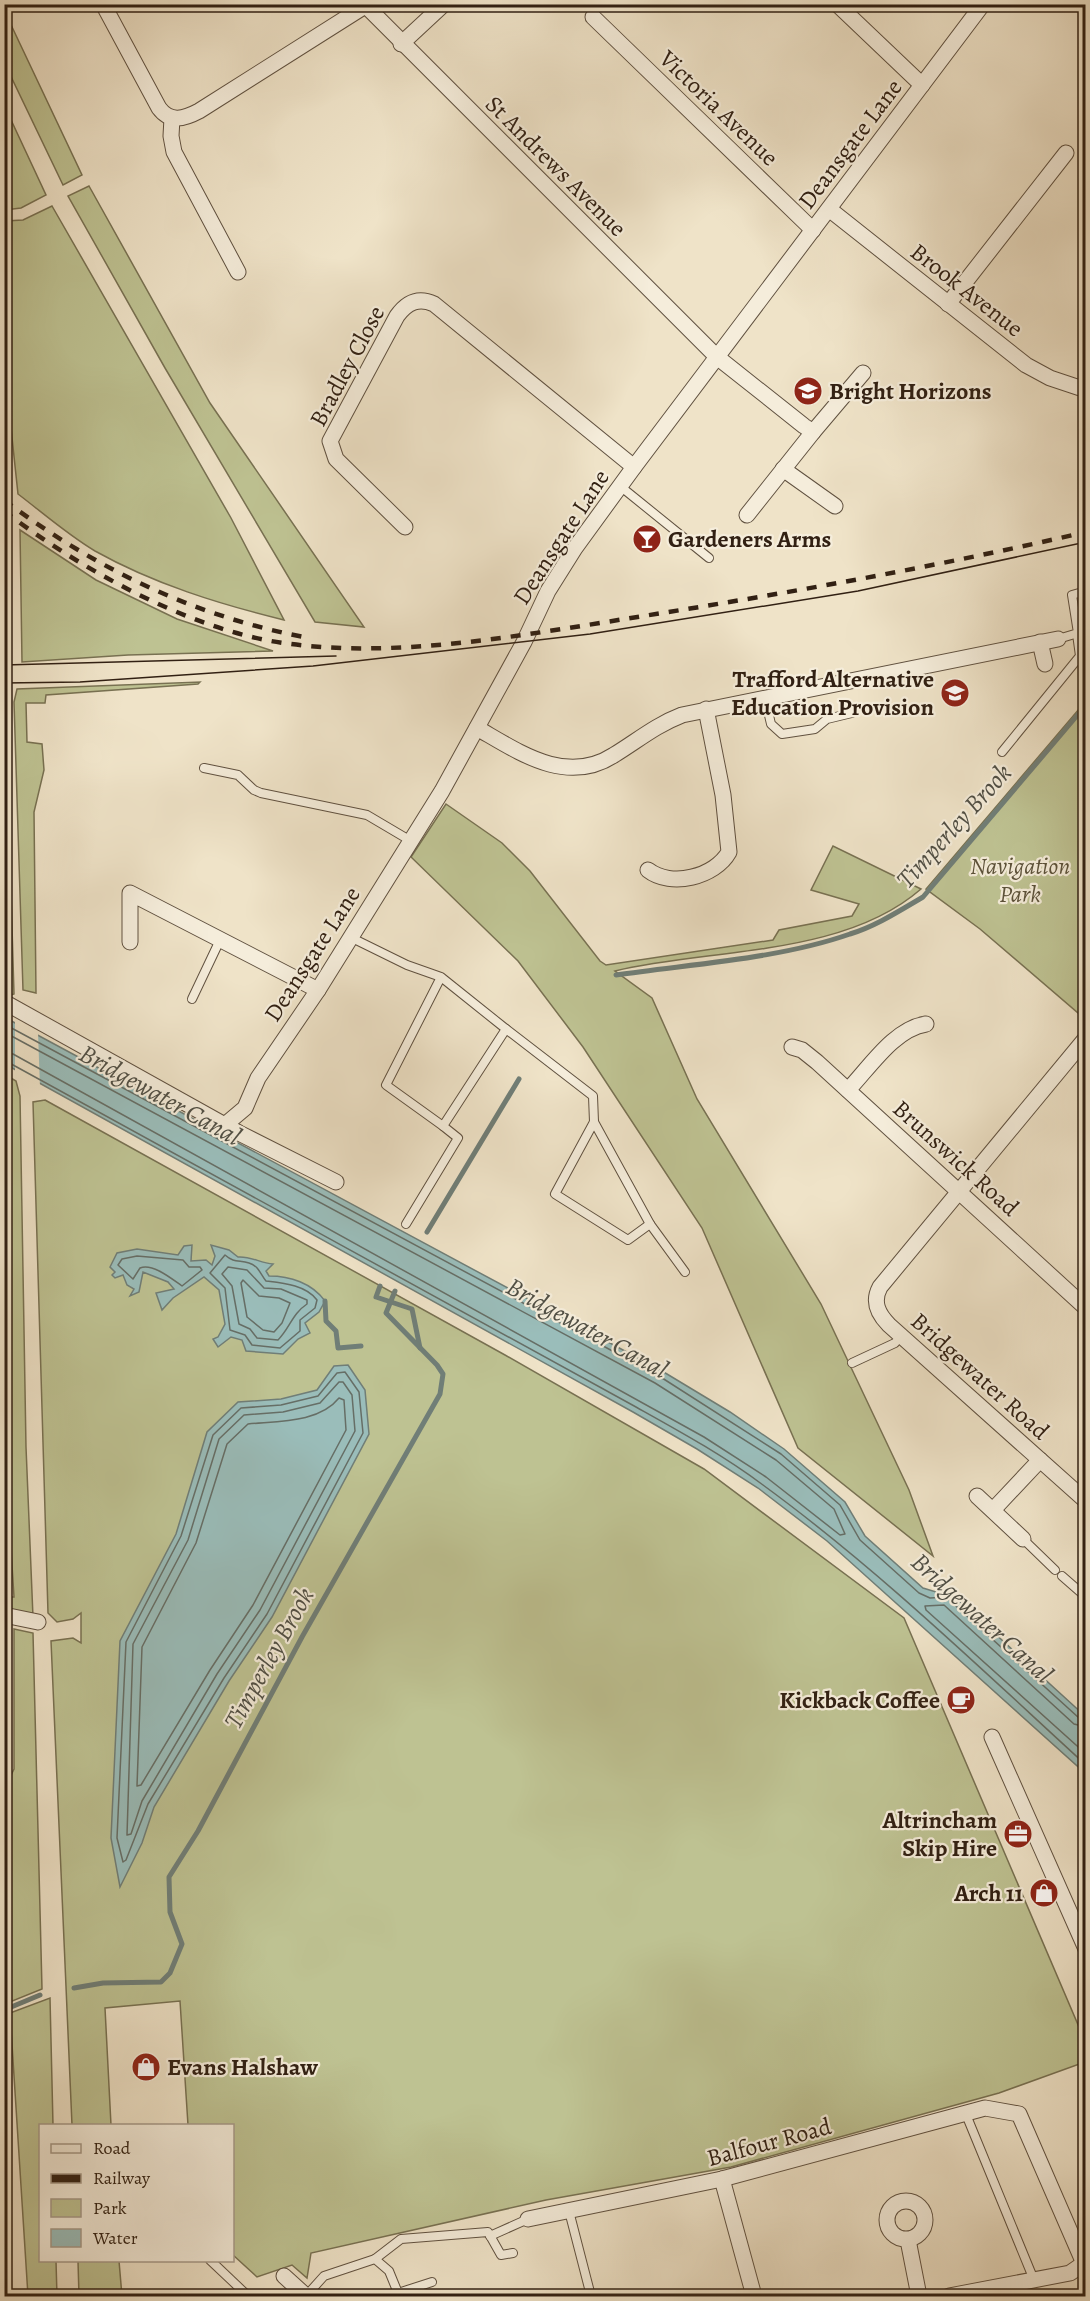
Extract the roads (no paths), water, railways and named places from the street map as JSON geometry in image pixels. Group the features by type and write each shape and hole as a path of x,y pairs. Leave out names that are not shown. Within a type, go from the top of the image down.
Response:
{"street":[{"path":"103,4 159,108 163,114 172,118 190,116 199,111 364,5"},
{"path":"401,44 444,4"},
{"path":"837,4 922,85"},
{"name":"Deansgate Lane","path":"225,1124 245,1108 258,1078 318,990 411,841 477,728 548,591 634,466 983,4"},
{"name":"St Andrews Avenue","path":"364,5 717,357 813,432"},
{"name":"Victoria Avenue","path":"593,17 813,230"},
{"path":"172,118 171,136 174,152 237,272"},
{"path":"948,304 1066,153"},
{"name":"Brook Avenue","path":"830,209 948,304 1039,373 1086,390"},
{"name":"Bradley Close","path":"405,526 336,459 330,441 397,316 413,302 419,300 434,304 634,466"},
{"path":"747,515 863,373"},
{"path":"783,469 835,506"},
{"path":"477,728 542,763 575,768 605,760 672,718 765,696 1058,639"},
{"path":"1040,642 1045,664"},
{"path":"648,870 666,879 703,874 719,866 729,852 729,833 706,709"},
{"path":"130,942 130,893 318,990"},
{"path":"4,1002 225,1124 336,1182"},
{"path":"848,1090 902,1033 915,1026 926,1024"},
{"path":"960,1191 1086,1038"},
{"name":"Brunswick Road","path":"792,1047 808,1054 1086,1308"},
{"name":"Bridgewater Road","path":"960,1191 880,1287 876,1306 880,1315 901,1336 1086,1501"},
{"path":"993,1510 1040,1460"},
{"path":"977,1496 1023,1539"},
{"path":"4,1615 38,1622"},
{"path":"992,1737 1086,1948"},
{"name":"Balfour Road","path":"528,2219 722,2179 985,2108 1019,2114 1080,2252 1084,2266"},
{"path":"722,2179 754,2296"},
{"path":"908,2240 919,2296"},
{"path":"949,2296 1070,2273 1084,2266"},
{"path":"284,2276 306,2296"}],"lane":[{"path":"620,486 709,558"},
{"path":"1002,752 1080,656 1077,634 1079,630 1072,595 1086,591"},
{"path":"1058,639 1077,634"},
{"path":"765,696 771,724 782,735 815,729 827,719 852,713"},
{"path":"204,768 238,775 254,790 261,793 367,814 411,841"},
{"path":"350,937 407,965 441,977 593,1096 594,1122 650,1224 685,1272"},
{"path":"192,999 220,940"},
{"path":"406,1224 458,1138 386,1085 441,977"},
{"path":"443,1126 506,1029"},
{"path":"594,1122 555,1194 628,1240 650,1224"},
{"path":"852,1364 895,1343 901,1336"},
{"path":"1023,1539 1054,1570"},
{"path":"1062,1576 1086,1597"},
{"path":"965,2112 1034,2280"},
{"path":"569,2211 591,2296"},
{"path":"490,2236 528,2219"},
{"path":"306,2296 324,2276 375,2259 401,2239 488,2232 501,2255 513,2253"},
{"path":"375,2259 389,2271 398,2293"},
{"path":"212,2262 248,2296"},
{"path":"382,2296 432,2282"},
{"path":"4,2288 5,2296"}],"water":[{"path":"4,1017 662,1371 730,1412 784,1449 845,1502 865,1536 923,1588 936,1592 945,1588 1085,1716 1085,1773 827,1541 758,1488 633,1412 5,1064"},
{"path":"192,1245 191,1261 206,1260 212,1265 215,1256 211,1245 229,1250 238,1257 273,1264 266,1271 269,1276 293,1279 314,1290 325,1301 319,1312 305,1323 310,1333 298,1339 283,1354 246,1351 242,1340 231,1337 218,1347 213,1339 218,1337 225,1324 219,1290 204,1277 173,1298 162,1310 156,1293 174,1289 168,1282 143,1272 139,1292 130,1296 134,1289 127,1285 123,1275 115,1278 112,1275 115,1272 110,1267 117,1253 137,1249 178,1255 184,1246"},
{"path":"348,1365 365,1390 369,1434 272,1617 229,1681 154,1807 142,1843 120,1887 111,1838 120,1641 176,1534 207,1432 238,1402 281,1399 317,1390 334,1366"}],"waterway":[{"name":"Timperley Brook","path":"616,975 734,960 794,949 860,931 896,913 923,897 1086,705"},
{"name":"Timperley Brook","path":"427,1232 519,1079"},
{"path":"380,1286 376,1297 412,1309 420,1348"},
{"name":"Timperley Brook","path":"74,1988 103,1983 161,1982 170,1973 182,1944 170,1912 169,1877 198,1831 302,1637 440,1394 443,1374 386,1313 395,1291"},
{"path":"325,1301 326,1321 336,1331 338,1348 361,1346"},
{"name":"Timperley Brook","path":"4,2010 40,1995"}],"tram line":[{"path":"4,683 80,682 313,666 590,634 858,591 1086,542"},
{"path":"4,665 336,656"}],"railway":[{"path":"4,500 73,547 146,586 223,616 304,637"},
{"path":"4,511 32,532 96,572 131,591 201,622 271,641 359,648 451,644 587,625 859,579 1086,532"}],"place":[{"name":"Bright Horizons","path":"808,391"},
{"name":"Gardeners Arms","path":"647,539"},
{"name":"Trafford Alternative Education Provision","path":"955,693"},
{"name":"Kickback Coffee","path":"961,1700"},
{"name":"Altrincham Skip Hire","path":"1018,1834"},
{"name":"Arch 11","path":"1044,1893"},
{"name":"Evans Halshaw","path":"146,2067"}],"park label":[{"name":"Navigation Park","path":"1020,880"}],"water label":[{"name":"Bridgewater Canal","path":"160,1095"},
{"name":"Bridgewater Canal","path":"587,1328"},
{"name":"Bridgewater Canal","path":"982,1618"}]}
